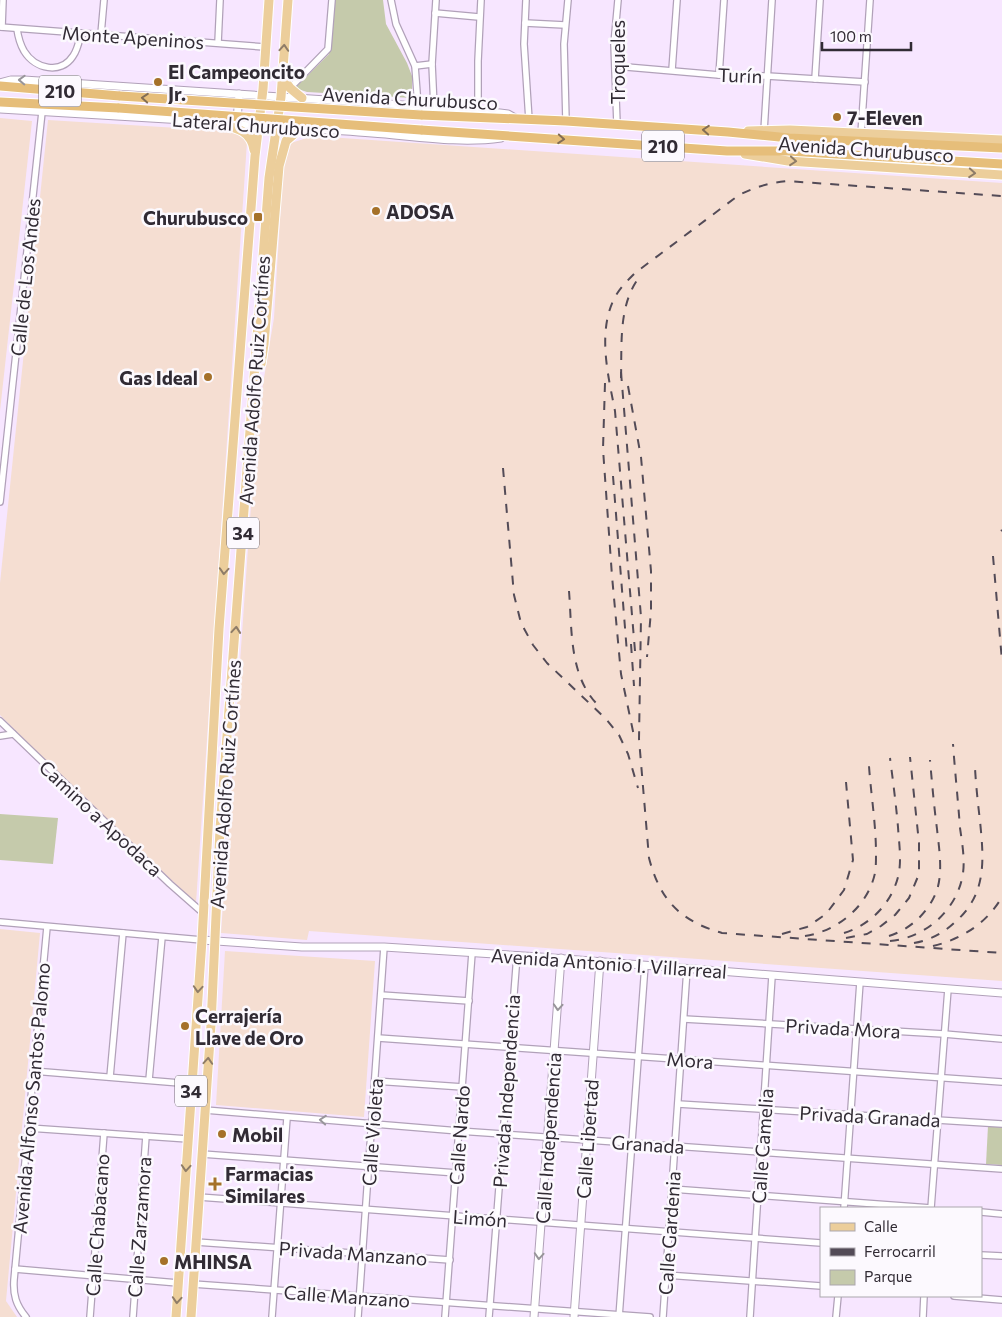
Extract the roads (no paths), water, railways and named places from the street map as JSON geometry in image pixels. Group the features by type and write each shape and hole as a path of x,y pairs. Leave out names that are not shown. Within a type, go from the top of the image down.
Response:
{"highway":[{"name":"Avenida Churubusco","path":"0,84 120,96 421,115 617,124 789,138 1002,148"},
{"path":"0,96 22,98 34,103"},
{"name":"Avenida Churubusco","path":"0,102 119,108 727,150 1002,164"}],"main road":[{"name":"Avenida Adolfo Ruiz Cortínes","path":"203,913 219,629 255,156 262,95 269,0"},
{"name":"Avenida Adolfo Ruiz Cortínes","path":"216,941 225,766 270,178 280,97 288,0"},
{"path":"282,77 290,88 302,98"},
{"path":"213,122 244,131 253,142 255,156"},
{"path":"253,401 264,344 278,166 286,141 301,128"},
{"name":"Avenida Churubusco","path":"728,132 790,130 1002,140"},
{"name":"Avenida Churubusco","path":"727,150 788,161 1002,175"},
{"name":"34","path":"176,1317 203,913"},
{"name":"34","path":"191,1317 216,941"}],"street":[{"path":"1,27 3,0"},
{"path":"101,34 104,0"},
{"path":"218,43 220,0"},
{"path":"290,88 328,49 332,0"},
{"path":"391,0 396,24 415,66 418,106"},
{"path":"434,107 432,64 436,0"},
{"path":"478,110 479,17 481,0"},
{"path":"526,0 525,66 529,120"},
{"path":"566,121 565,25 568,0"},
{"name":"Troqueles","path":"617,124 614,44 618,0"},
{"path":"672,70 677,0"},
{"path":"719,75 724,0"},
{"path":"764,130 772,0"},
{"path":"815,79 820,0"},
{"path":"861,134 870,0"},
{"path":"435,13 479,17"},
{"path":"525,23 565,25"},
{"name":"Monte Apeninos","path":"1,27 265,47"},
{"path":"16,28 23,50 28,57 38,65 48,68 62,66 73,57 81,33"},
{"path":"415,66 432,64"},
{"name":"Turín","path":"615,66 719,75 865,82"},
{"path":"47,82 48,68"},
{"name":"Lateral Churubusco","path":"0,84 17,80 478,110 508,114 517,120"},
{"path":"213,122 214,93"},
{"path":"237,124 239,94"},
{"name":"Lateral Churubusco","path":"0,109 464,140 512,136"},
{"name":"Calle de Los Andes","path":"0,502 42,112"},
{"name":"Camino a Apodaca","path":"0,721 203,913"},
{"path":"0,736 13,734"},
{"path":"0,922 202,940"},
{"name":"Avenida Alfonso Santos Palomo","path":"26,1317 14,1297 15,1269 47,927"},
{"path":"110,1077 122,933"},
{"path":"150,1080 162,937"},
{"name":"Avenida Antonio I. Villarreal","path":"202,940 302,947 384,948 517,955 1002,993"},
{"name":"Calle Violeta","path":"358,1317 384,948"},
{"name":"Calle Nardo","path":"445,1317 472,953"},
{"name":"Privada Independencia","path":"489,1317 517,955"},
{"name":"Calle Independencia","path":"534,1317 561,958"},
{"name":"Calle Libertad","path":"574,1314 600,961"},
{"path":"619,1316 645,965"},
{"name":"Calle Gardenia","path":"663,1317 687,969"},
{"name":"Calle Camelia","path":"750,1317 772,976"},
{"path":"844,1207 860,982"},
{"path":"931,1207 948,989"},
{"path":"381,995 469,1001"},
{"name":"Privada Mora","path":"684,1019 1002,1039"},
{"name":"Mora","path":"378,1038 1002,1082"},
{"path":"34,1071 192,1084"},
{"path":"375,1081 463,1087"},
{"name":"Privada Granada","path":"678,1104 1002,1124"},
{"name":"Granada","path":"205,1110 287,1118 1002,1170"},
{"path":"272,1317 287,1118"},
{"path":"29,1128 188,1139"},
{"name":"Calle Chabacano","path":"90,1317 104,1133"},
{"name":"Calle Zarzamora","path":"133,1317 146,1136"},
{"path":"202,1154 457,1173"},
{"path":"672,1189 919,1207"},
{"name":"Limón","path":"199,1197 820,1243"},
{"path":"982,1212 1002,1214"},
{"name":"Privada Manzano","path":"196,1242 450,1260"},
{"path":"982,1255 1002,1256"},
{"path":"15,1269 178,1283"},
{"path":"666,1275 820,1286"},
{"name":"Calle Manzano","path":"193,1284 535,1309 574,1314 650,1317"},
{"path":"836,1317 838,1297"},
{"path":"923,1317 924,1297"},
{"path":"966,1297 1002,1300"}],"railway":[{"path":"635,651 615,411 607,368 605,339 606,324 610,310 615,297 622,287 635,273 739,195 768,184 787,181 1002,196"},
{"path":"621,378 625,311 628,298 641,275"},
{"path":"621,372 641,617 639,739 649,858 659,886 666,897 683,915 694,922 722,933 1002,953"},
{"path":"605,383 603,449 612,576 621,674 634,736"},
{"path":"628,386 641,457 651,571 651,611 647,657"},
{"path":"503,468 514,595 521,623 533,645 547,663 606,719 619,735 628,754 638,788"},
{"path":"613,476 627,653"},
{"path":"993,556 1002,661"},
{"path":"569,591 576,665 587,691 596,703"},
{"path":"631,644 634,686"},
{"path":"890,941 903,939 928,928 947,910 960,886 964,868 953,744"},
{"path":"846,938 867,934 895,915 909,898 919,874 919,843 910,757"},
{"path":"844,933 862,925 878,912 890,896 898,877 900,865 899,846 890,758"},
{"path":"889,936 905,929 918,919 934,898 939,883 939,852 930,760"},
{"path":"805,936 829,929 840,923 858,906 866,896 871,885 875,871 876,843 869,766"},
{"path":"914,943 936,936 949,927 965,912 973,901 978,889 981,876 982,850 975,768"},
{"path":"782,934 807,927 826,914 844,890 853,860 846,782"},
{"path":"933,946 954,939 973,929 989,915 1002,897"}],"place":[{"name":"El Campeoncito Jr.","path":"158,82"},
{"name":"7-Eleven","path":"837,117"},
{"name":"ADOSA","path":"376,211"},
{"name":"Churubusco","path":"258,217"},
{"name":"Gas Ideal","path":"208,377"},
{"name":"Cerrajería Llave de Oro","path":"185,1026"},
{"name":"Mobil","path":"222,1134"},
{"name":"Farmacias Similares","path":"215,1184"},
{"name":"MHINSA","path":"164,1261"}]}
